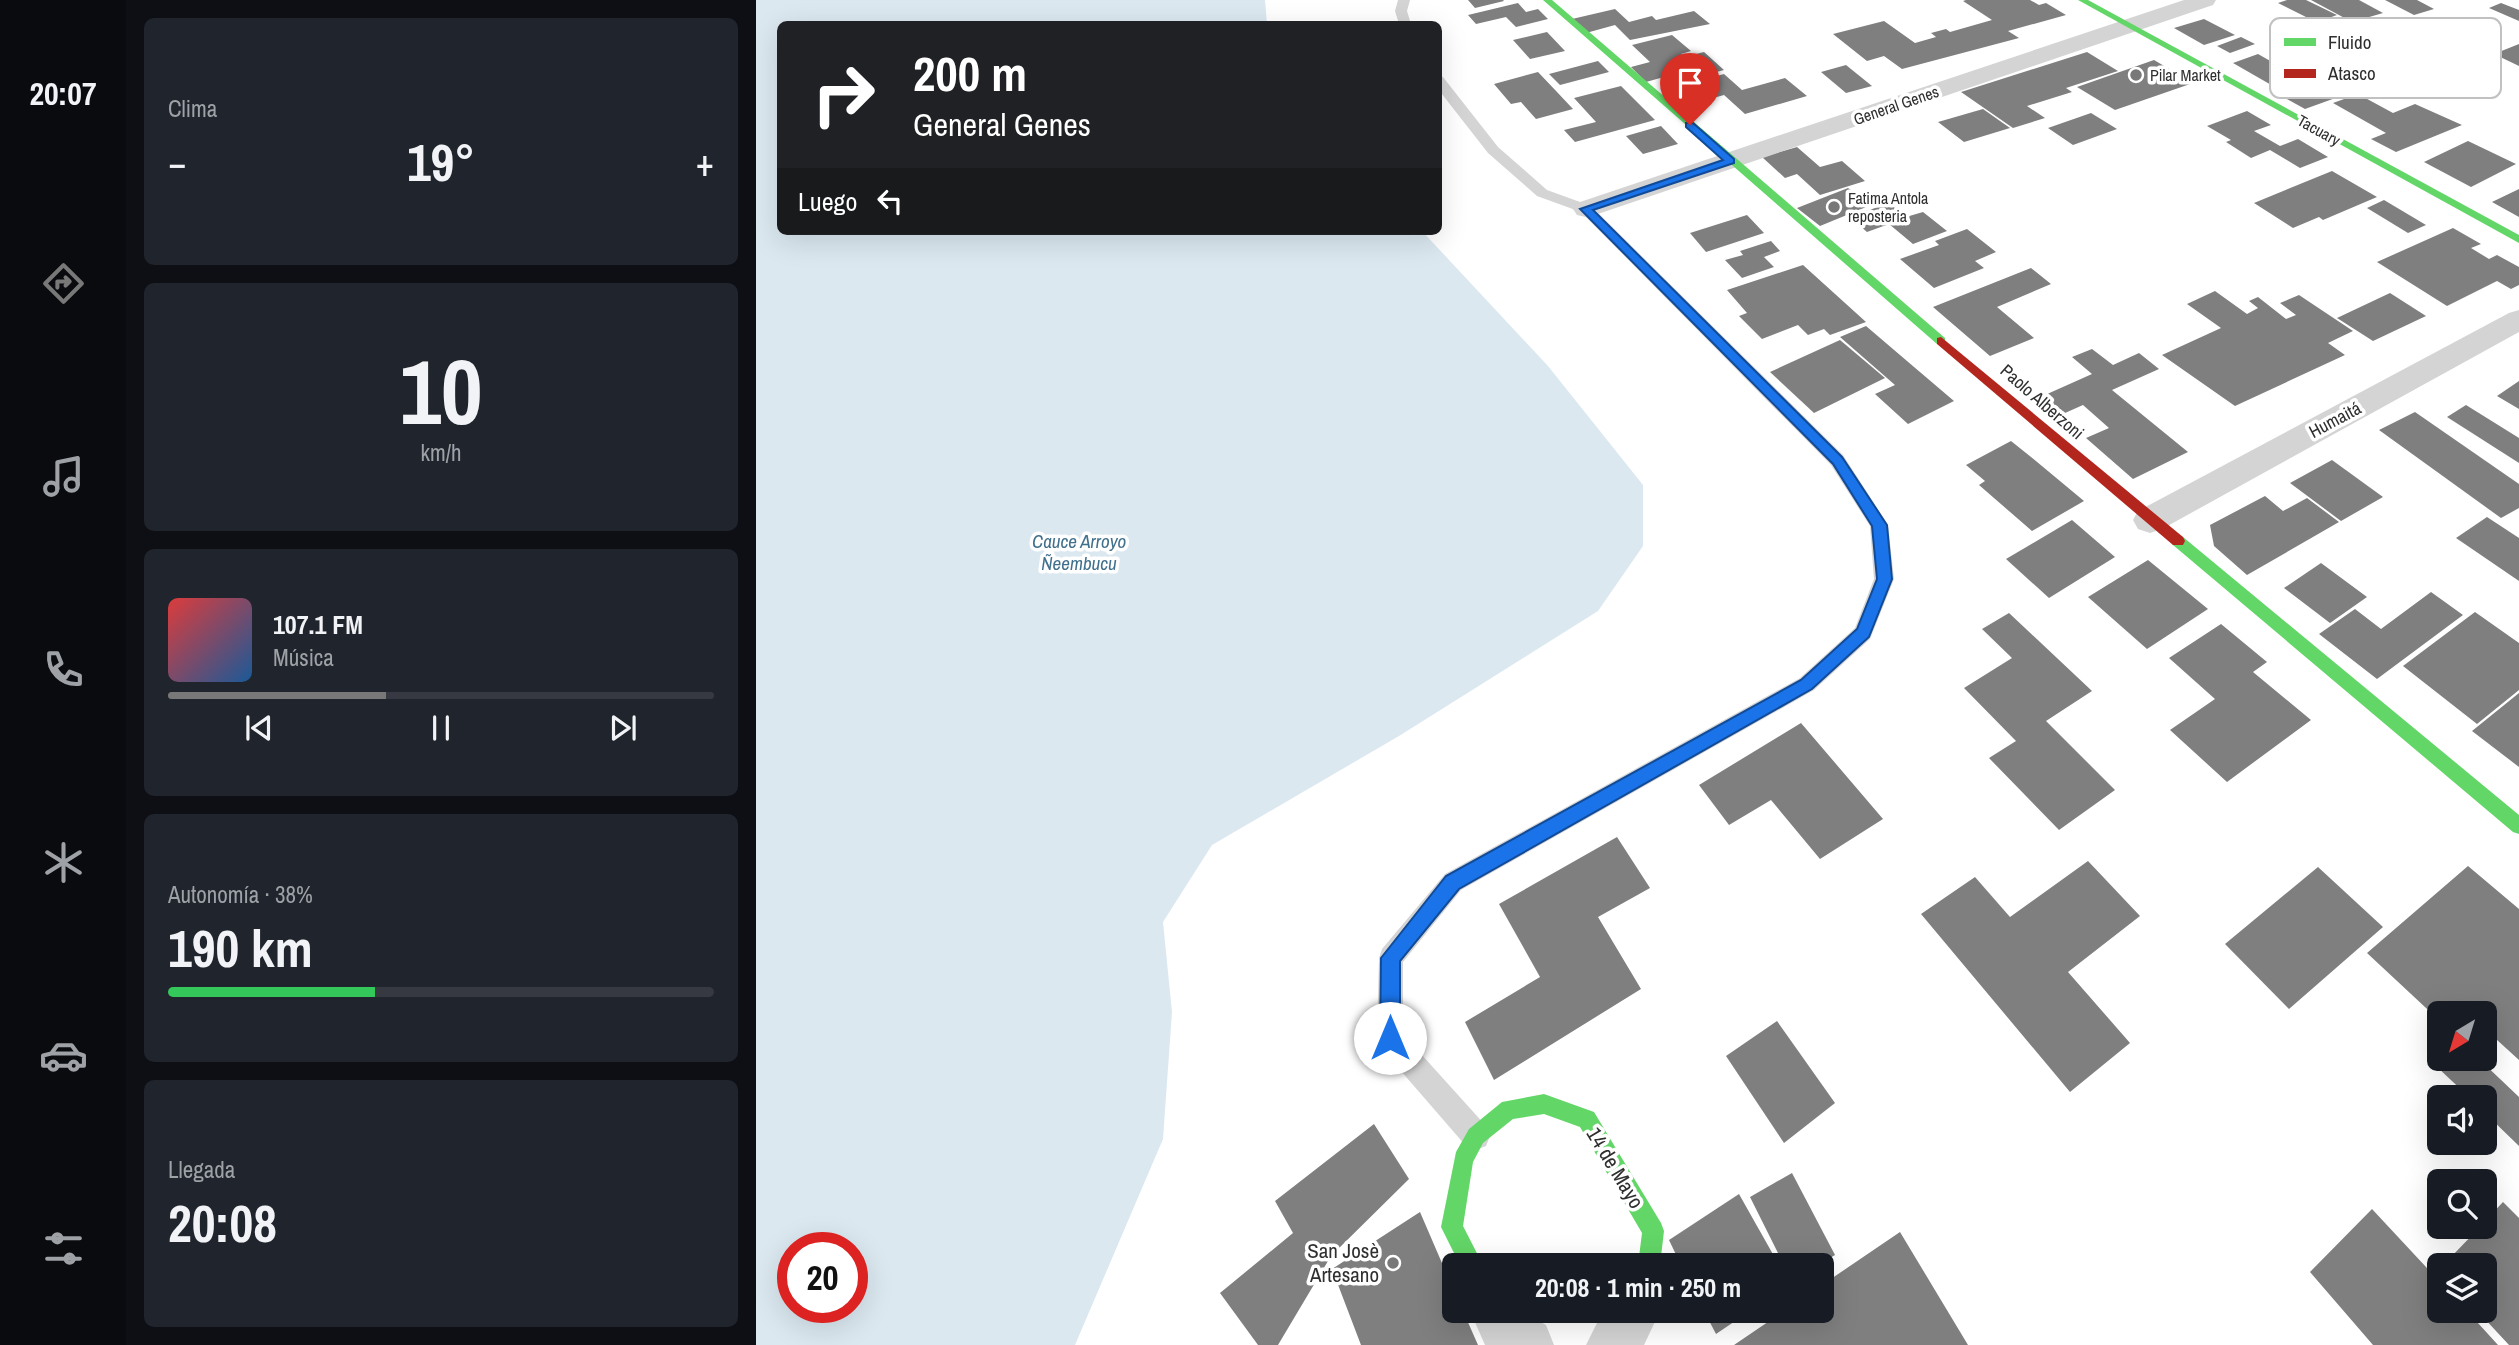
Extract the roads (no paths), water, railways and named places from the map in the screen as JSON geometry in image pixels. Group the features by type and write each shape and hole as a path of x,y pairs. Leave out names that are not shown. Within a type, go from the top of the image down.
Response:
{"street":[{"name":"Paolo Alberzoni","path":"1547,0 1730,161 2150,520 2519,826"},
{"name":"Tacuary","path":"2082,0 2519,240"},
{"name":"General Genes","path":"1586,209 2205,0"},
{"name":"Humaitá","path":"2150,520 2519,320"},
{"name":"14 de Mayo","path":"1466,1253 1452,1227 1463,1158 1476,1136 1509,1109 1544,1104 1587,1119 1653,1231 1650,1253"},
{"path":"1503,1323 1511,1337 1526,1345"},
{"path":"1614,1345 1626,1323"}],"lane":[{"path":"1404,0 1401,11 1404,21"},
{"path":"1442,85 1493,150 1542,193 1586,209 1838,460 1880,525 1884,579 1863,632 1807,684 1453,883 1391,958 1390,1038 1476,1136"}],"water":[{"name":"Cauce Arroyo Ñeembucu","path":"756,0 1265,0 1267,21 777,21 777,235 1426,235 1548,366 1643,485 1643,546 1598,611 1399,736 1212,845 1163,922 1172,1012 1163,1139 1075,1345 756,1345"}],"place":[{"name":"Pilar Market","path":"2136,75"},
{"name":"Fatima Antola reposteria","path":"1834,207"},
{"name":"San Josè Artesano","path":"1393,1263"}]}
